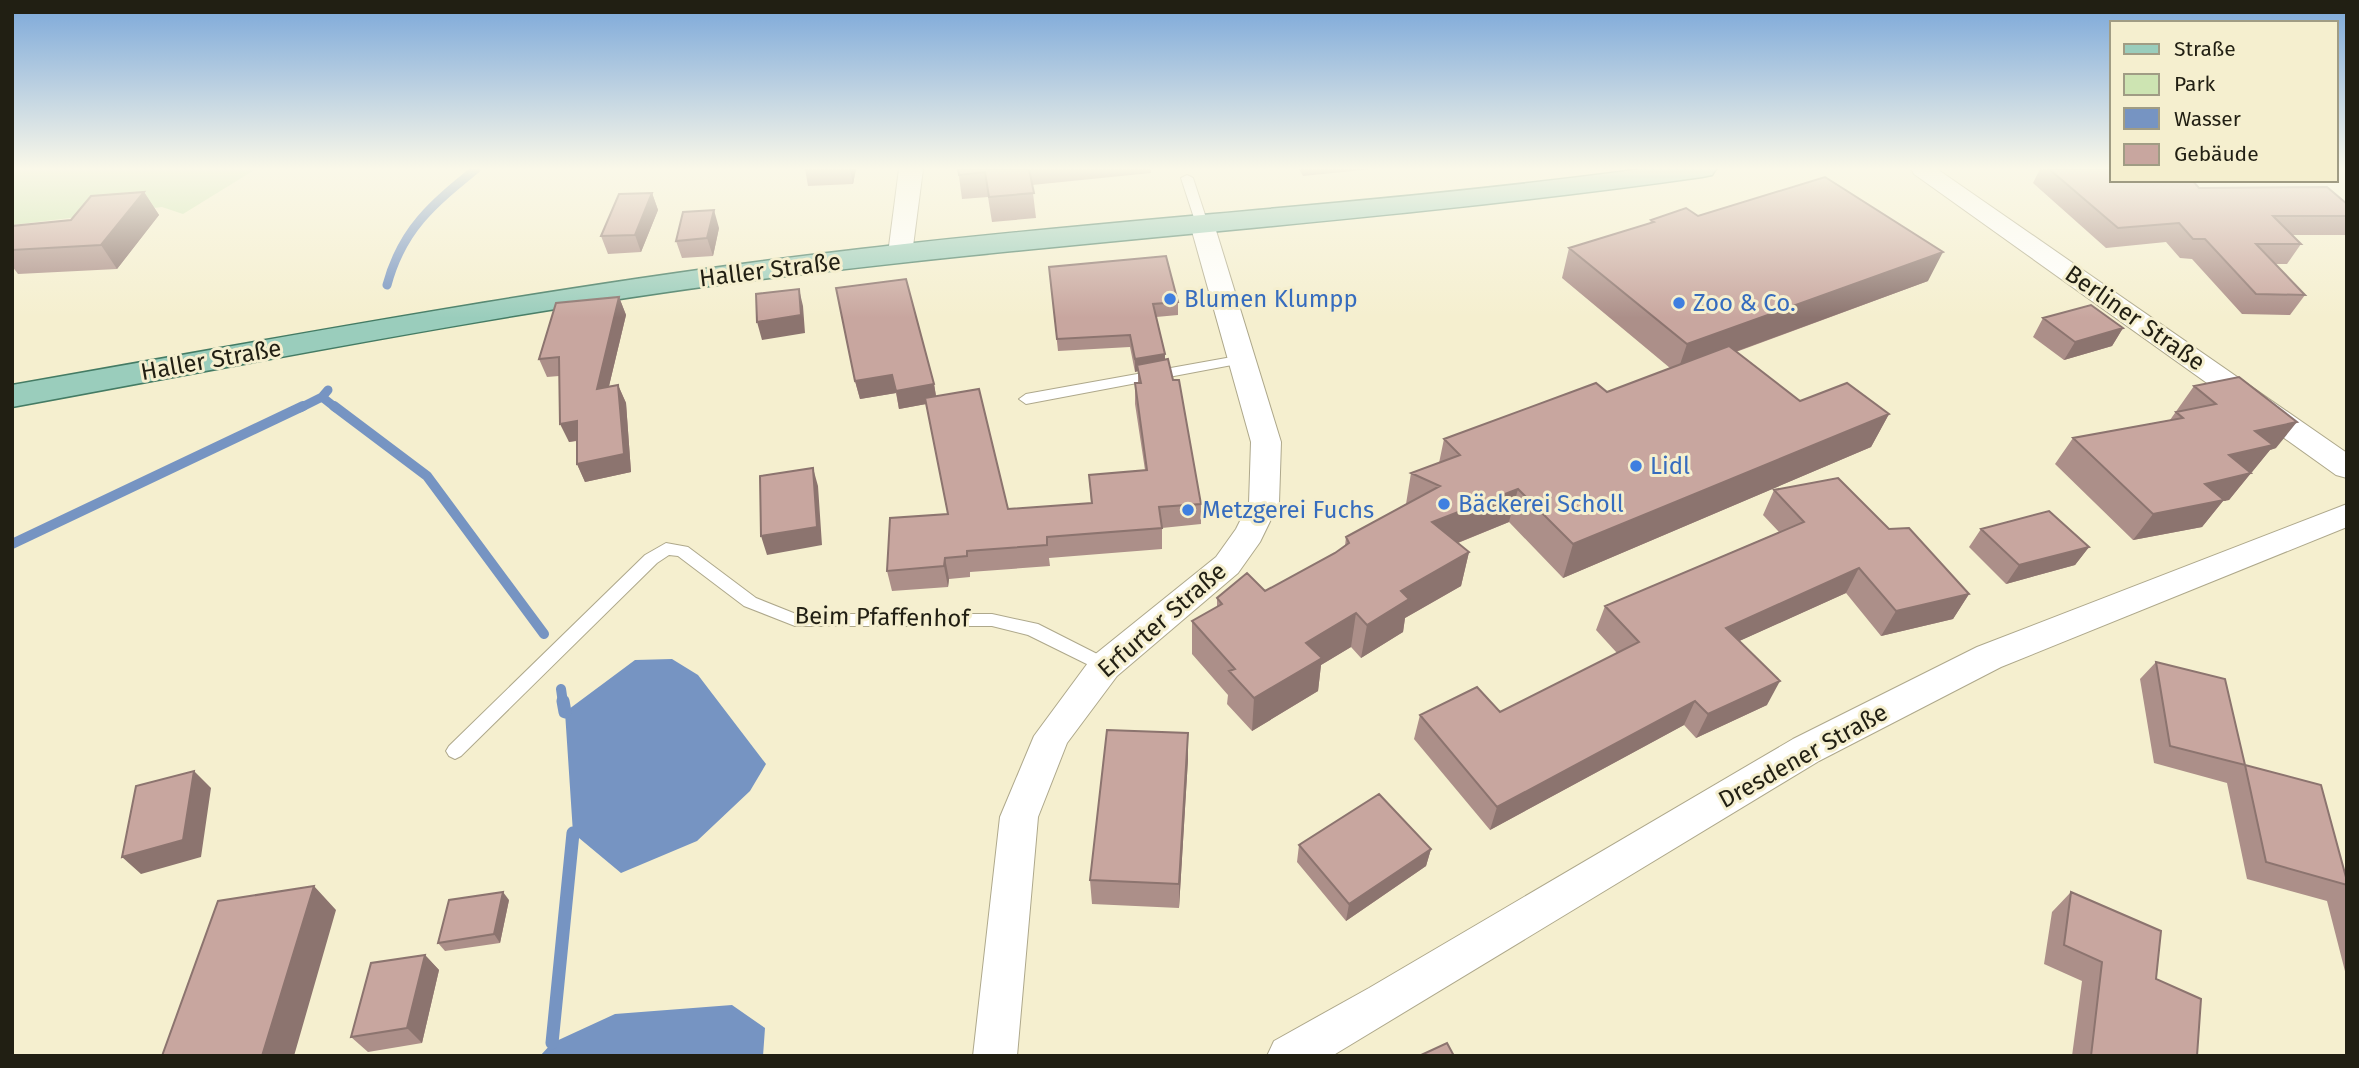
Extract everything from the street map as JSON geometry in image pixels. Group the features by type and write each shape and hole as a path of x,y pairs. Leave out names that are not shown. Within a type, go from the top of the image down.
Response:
{"main road":[{"name":"Haller Straße","path":"12,396 564,298 749,271 1058,236 1256,219"}],"street":[{"path":"900,254 905,219"},
{"name":"Berliner Straße","path":"1993,219 2347,468"},
{"name":"Erfurter Straße","path":"995,1056 1019,817 1052,736 1105,666 1227,565 1249,534 1264,503 1266,442 1202,224"},
{"name":"Dresdener Straße","path":"1289,1056 1384,1003 1806,750 1989,657 2347,515"}],"lane":[{"path":"1200,219 1202,224"},
{"path":"1026,399 1243,359"},
{"name":"Beim Pfaffenhof","path":"455,751 651,559 666,549 682,551 750,602 795,620 992,620 1032,629 1105,666"}],"green space":[{"path":"12,219 63,219 12,225"}],"water":[{"path":"672,659 698,675 766,764 750,791 697,841 621,873 573,833 565,712 635,660"},
{"path":"732,1005 765,1028 763,1056 540,1056 552,1043 615,1014"}],"building":[{"path":"122,219 101,245 12,250 12,226 71,220"},
{"path":"608,219 642,219 635,235 601,236"},
{"path":"681,219 712,219 707,238 676,241"},
{"path":"1891,219 1943,252 1687,344 1569,248 1654,222 1651,220"},
{"path":"2107,219 2276,219 2301,244 2256,244 2305,295 2256,294 2205,239 2193,239 2179,223 2118,228"},
{"path":"1166,256 1178,302 1153,304 1165,354 1135,359 1130,335 1057,339 1049,267"},
{"path":"906,279 934,384 896,391 892,375 855,381 836,288"},
{"path":"799,289 801,315 757,322 756,294"},
{"path":"619,297 597,389 618,385 624,454 577,464 577,421 560,424 559,357 539,359 556,303"},
{"path":"2091,305 2123,328 2075,342 2043,318"},
{"path":"1729,346 1800,401 1847,383 1889,414 1573,544 1518,489 1432,522 1469,552 1401,591 1409,599 1367,625 1356,613 1306,643 1322,658 1254,698 1229,671 1235,669 1192,621 1222,604 1217,598 1247,573 1265,591 1335,553 1349,543 1346,537 1440,486 1411,473 1460,455 1444,439 1596,383 1607,392"},
{"path":"1168,359 1173,380 1179,380 1201,504 1159,507 1162,528 1047,537 1047,545 967,551 967,556 945,558 944,566 887,571 890,518 948,514 925,398 979,389 1008,509 1092,503 1089,475 1147,470 1135,383 1141,383 1137,365"},
{"path":"2239,377 2297,422 2255,431 2273,445 2229,455 2251,473 2205,484 2224,500 2153,514 2073,438 2183,418 2176,412 2216,404 2194,386"},
{"path":"813,468 817,527 761,536 760,476"},
{"path":"1838,478 1889,529 1909,528 1969,594 1896,611 1859,568 1726,628 1780,681 1708,714 1695,701 1497,807 1420,715 1477,687 1500,712 1639,642 1605,606 1804,522 1774,490"},
{"path":"2049,511 2089,547 2019,565 1981,529"},
{"path":"2156,662 2225,679 2245,765 2170,746"},
{"path":"1107,730 1188,733 1179,884 1090,880"},
{"path":"2245,765 2321,785 2347,885 2266,862"},
{"path":"194,771 183,840 122,857 136,786"},
{"path":"1379,794 1431,849 1349,904 1299,845"},
{"path":"314,886 262,1056 162,1056 218,901"},
{"path":"503,892 494,934 438,943 449,900"},
{"path":"2071,892 2161,931 2156,979 2201,999 2197,1056 2091,1056 2102,962 2064,945"},
{"path":"425,955 407,1028 351,1037 371,963"},
{"path":"1447,1043 1454,1056 1419,1056"}],"waterway":[{"path":"387,285 401,248 421,219"},
{"path":"322,397 328,390"},
{"path":"300,408 322,397"},
{"path":"322,397 336,408"},
{"path":"12,544 303,406"},
{"path":"334,406 427,476 544,634"},
{"path":"561,689 563,703"},
{"path":"563,701 565,712"},
{"path":"552,1043 573,833"}],"place":[{"name":"Blumen Klumpp","path":"1170,299"},
{"name":"Zoo & Co.","path":"1679,303"},
{"name":"Lidl","path":"1636,466"},
{"name":"Bäckerei Scholl","path":"1444,504"},
{"name":"Metzgerei Fuchs","path":"1188,510"}]}
